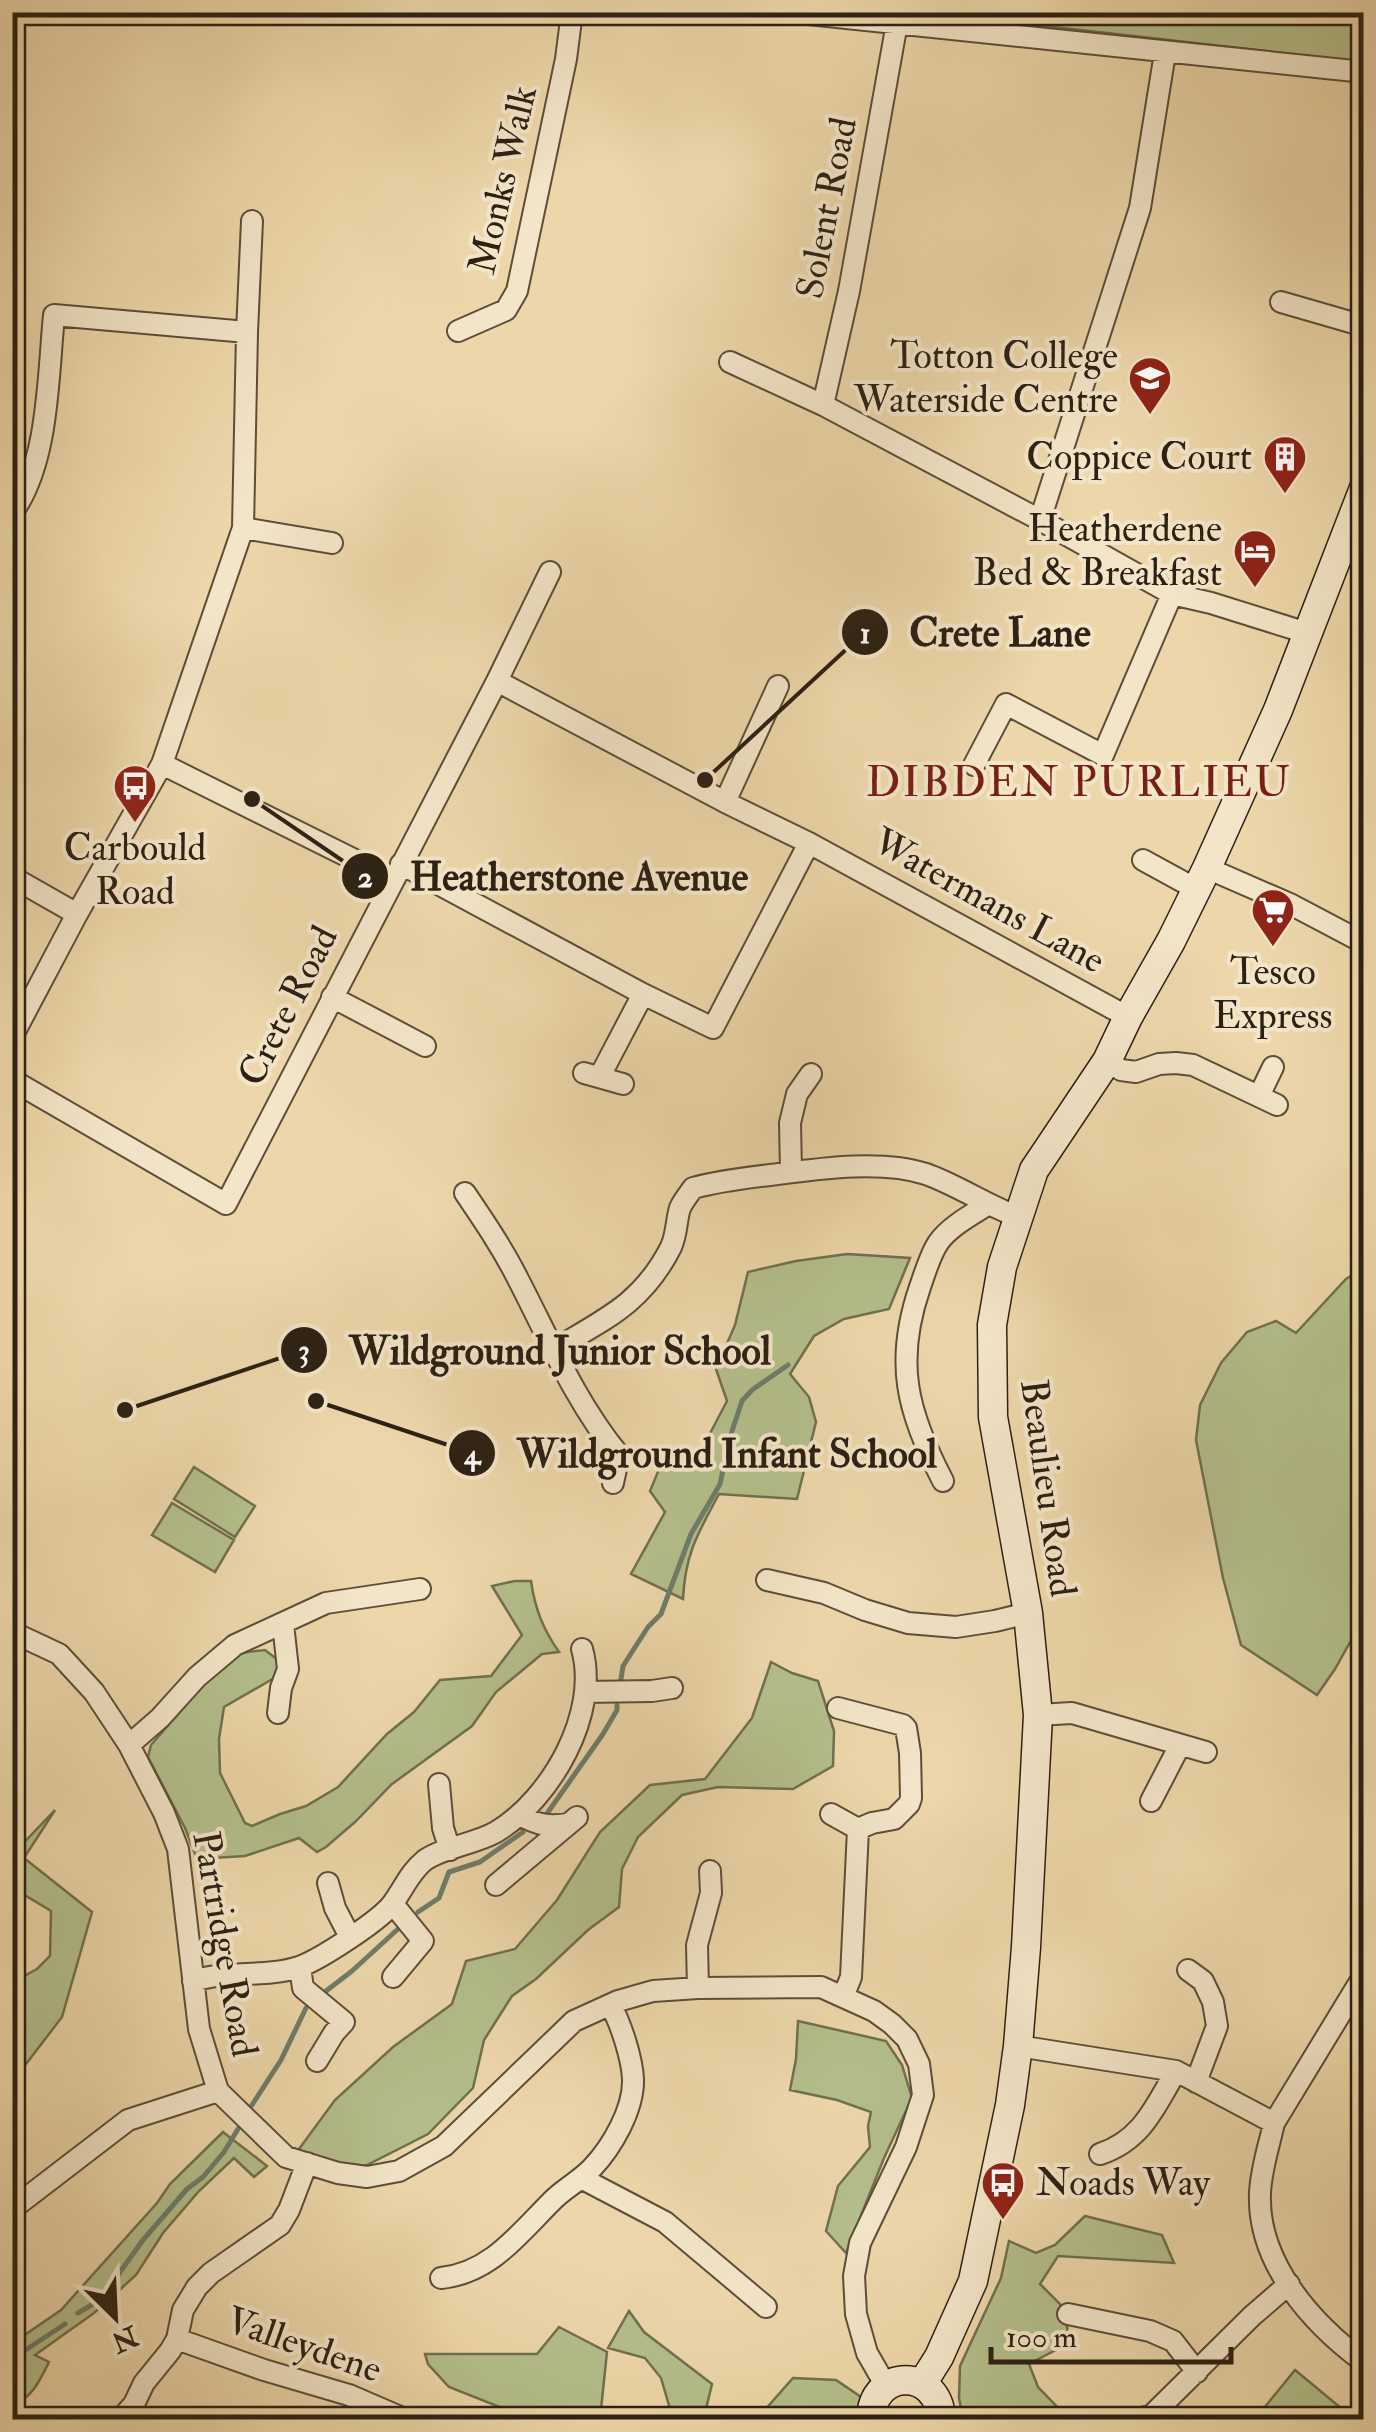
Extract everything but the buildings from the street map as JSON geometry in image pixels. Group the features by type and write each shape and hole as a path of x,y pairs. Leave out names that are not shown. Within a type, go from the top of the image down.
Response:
{"street":[{"name":"Monks Walk","path":"458,332 506,310 517,291 566,60 572,12"},
{"path":"788,12 1364,72"},
{"name":"Solent Road","path":"823,405 897,23"},
{"path":"1040,520 1140,208 1166,53"},
{"path":"12,1037 76,914 162,764 244,528 252,221"},
{"path":"1281,302 1364,326"},
{"path":"12,513 42,444 54,315 247,332"},
{"path":"730,362 823,405 1172,594 1306,633"},
{"name":"Beaulieu Road","path":"922,2384 939,2357 973,2280 1010,2105 1026,1947 1038,1715 1028,1613 993,1417 992,1325 1002,1266 1034,1170 1106,1061 1201,879 1278,710 1306,633 1353,548 1364,488"},
{"path":"244,528 332,543"},
{"name":"Crete Road","path":"12,1080 226,1204 550,572"},
{"path":"974,766 1006,704 1103,756 1172,594"},
{"name":"Watermans Lane","path":"497,681 809,843 1128,1017"},
{"path":"725,802 778,686"},
{"path":"162,764 397,871 714,1028 809,843"},
{"path":"1143,860 1292,905 1364,943"},
{"path":"12,878 76,914"},
{"path":"623,1084 592,1074 644,994"},
{"path":"332,996 425,1046"},
{"path":"1106,1061 1121,1070 1136,1072 1159,1064 1193,1065 1268,1100 1273,1068"},
{"path":"791,1172 790,1123 797,1094 812,1074"},
{"path":"553,1350 609,1318 639,1294 659,1269 674,1240 681,1206 693,1188 725,1179 879,1166 924,1173 1018,1216"},
{"path":"465,1193 518,1278 588,1411 619,1455 613,1483"},
{"path":"942,1481 927,1450 907,1388 906,1354 912,1310 938,1243 987,1204"},
{"path":"767,1580 824,1593 908,1623 956,1627 1028,1613"},
{"path":"129,1745 235,1645 326,1603 420,1589"},
{"path":"278,1713 288,1669 283,1624"},
{"name":"Partridge Road","path":"12,1632 59,1654 94,1692 129,1745 164,1813 178,1849 199,2029 218,2091"},
{"path":"193,1981 212,1975 300,1966 350,1937 392,1904 404,1883 427,1859 493,1834 520,1815 566,1753 579,1724 587,1666 582,1649"},
{"path":"584,1692 652,1692 672,1688"},
{"path":"838,1708 903,1725 909,1734 909,1804 894,1820 858,1829"},
{"path":"1038,1715 1072,1713 1206,1752"},
{"path":"1151,1801 1180,1745"},
{"path":"439,1784 443,1828 450,1850"},
{"path":"831,1814 858,1829"},
{"path":"496,1885 572,1821 553,1826 536,1824 520,1815"},
{"path":"843,1997 851,1977 858,1829"},
{"path":"698,1988 697,1945 711,1893 710,1871"},
{"path":"328,1883 350,1937"},
{"path":"392,1904 423,1941 393,1977"},
{"path":"300,1966 303,1988 344,2022 316,2061"},
{"path":"1188,1970 1203,1980 1213,2002 1217,2026 1196,2082"},
{"path":"1362,1981 1274,2123 1262,2177 1261,2212 1270,2249 1289,2284 1318,2324 1364,2362"},
{"path":"12,2208 128,2120 218,2091 286,2157 338,2173 367,2176 398,2171 444,2146 574,2021 618,2001 654,1991 820,1987 874,2011 907,2039 920,2064 923,2095 906,2147 860,2243 854,2276 856,2314 867,2353 886,2386"},
{"path":"440,2278 492,2260 505,2250 596,2162 622,2122 632,2076 621,2028 611,2006"},
{"path":"1018,2046 1176,2072 1274,2123"},
{"path":"1100,2154 1117,2148 1144,2127 1176,2072"},
{"path":"120,2420 177,2338 183,2310 203,2279 285,2218 307,2163"},
{"path":"581,2178 665,2222 766,2306"},
{"path":"492,2260 506,2279"},
{"path":"1131,2420 1151,2416 1289,2284"},
{"path":"1068,2314 1150,2331 1173,2341 1197,2372"},
{"name":"Valleydene","path":"177,2338 264,2370 349,2395 406,2420"},
{"path":"871,2420 872,2403 878,2394 886,2386 903,2380 922,2384 938,2398 941,2420"}],"green space":[{"path":"898,13 1363,13 1363,62 1037,25"},
{"path":"847,1254 910,1258 889,1309 844,1319 814,1336 790,1374 809,1397 816,1422 797,1499 719,1494 690,1556 683,1599 631,1574 665,1512 650,1491 667,1450 694,1464 727,1401 716,1369 735,1325 748,1272"},
{"path":"1363,1261 1363,1619 1317,1695 1241,1645 1223,1578 1196,1440 1200,1405 1221,1363 1247,1332 1276,1321 1296,1333 1357,1272"},
{"path":"194,1467 255,1506 235,1537 174,1499"},
{"path":"172,1503 234,1540 215,1572 152,1535"},
{"path":"531,1581 540,1618 559,1652 542,1654 496,1692 472,1726 392,1784 326,1847 317,1852 299,1838 245,1856 197,1859 148,1757 151,1745 219,1667 240,1653 265,1650 278,1660 276,1677 224,1707 219,1739 220,1773 245,1823 252,1826 306,1806 338,1787 387,1734 414,1712 440,1680 491,1676 522,1635 492,1586"},
{"path":"771,1662 818,1681 834,1731 833,1766 793,1789 718,1787 682,1795 638,1837 622,1869 619,1907 512,1996 484,2040 473,2088 428,2134 367,2165 325,2170 296,2153 335,2100 393,2047 452,2004 466,1961 515,1949 557,1900 600,1832 650,1785 705,1779 752,1718"},
{"path":"55,1810 24,1858 92,1912 62,2017 13,2081 13,1982 37,1969 50,1956 51,1911 13,1888 13,1854"},
{"path":"798,2021 886,2041 902,2065 912,2098 846,2253 826,2231 838,2186 870,2147 871,2112 790,2090"},
{"path":"223,2132 267,2166 254,2177 234,2158 163,2233 136,2275 94,2313 35,2355 49,2362 30,2393 13,2405 13,2343 61,2310 170,2184"},
{"path":"1085,2216 1162,2235 1174,2263 1058,2256 1040,2284 1065,2309 1069,2343 1029,2364 1038,2387 1069,2419 963,2419 960,2366 1001,2278 1009,2241 1036,2253 1055,2245"},
{"path":"629,2311 644,2332 712,2384 706,2409 739,2419 673,2419 661,2378 645,2358 608,2348"},
{"path":"559,2327 607,2352 600,2419 530,2419 449,2387 428,2364 425,2354 537,2354"},
{"path":"1295,2370 1341,2408 1340,2419 1255,2419"},
{"path":"793,2378 836,2380 861,2397 860,2419 756,2420"}],"waterway":[{"path":"621,1679 623,1666 661,1614 691,1534 720,1484 742,1401 788,1365"},
{"path":"546,1815 603,1734 617,1705"},
{"path":"418,1912 439,1898 449,1872 480,1862 523,1832"},
{"path":"326,1991 398,1929"},
{"path":"252,2105 281,2060 306,2008"},
{"path":"78,2313 95,2303 110,2286 143,2240 224,2152 238,2129"},
{"path":"12,2359 65,2324"}],"place":[{"name":"Totton College Waterside Centre","path":"1150,416"},
{"name":"Coppice Court","path":"1285,495"},
{"name":"Heatherdene Bed & Breakfast","path":"1255,589"},
{"name":"Crete Lane","path":"705,780"},
{"name":"Heatherstone Avenue","path":"252,799"},
{"name":"Carbould Road","path":"135,824"},
{"name":"Tesco Express","path":"1273,948"},
{"name":"Wildground Infant School","path":"316,1401"},
{"name":"Wildground Junior School","path":"125,1410"},
{"name":"Noads Way","path":"1003,2221"}],"district":[{"name":"DIBDEN PURLIEU","path":"1079,783"}]}
